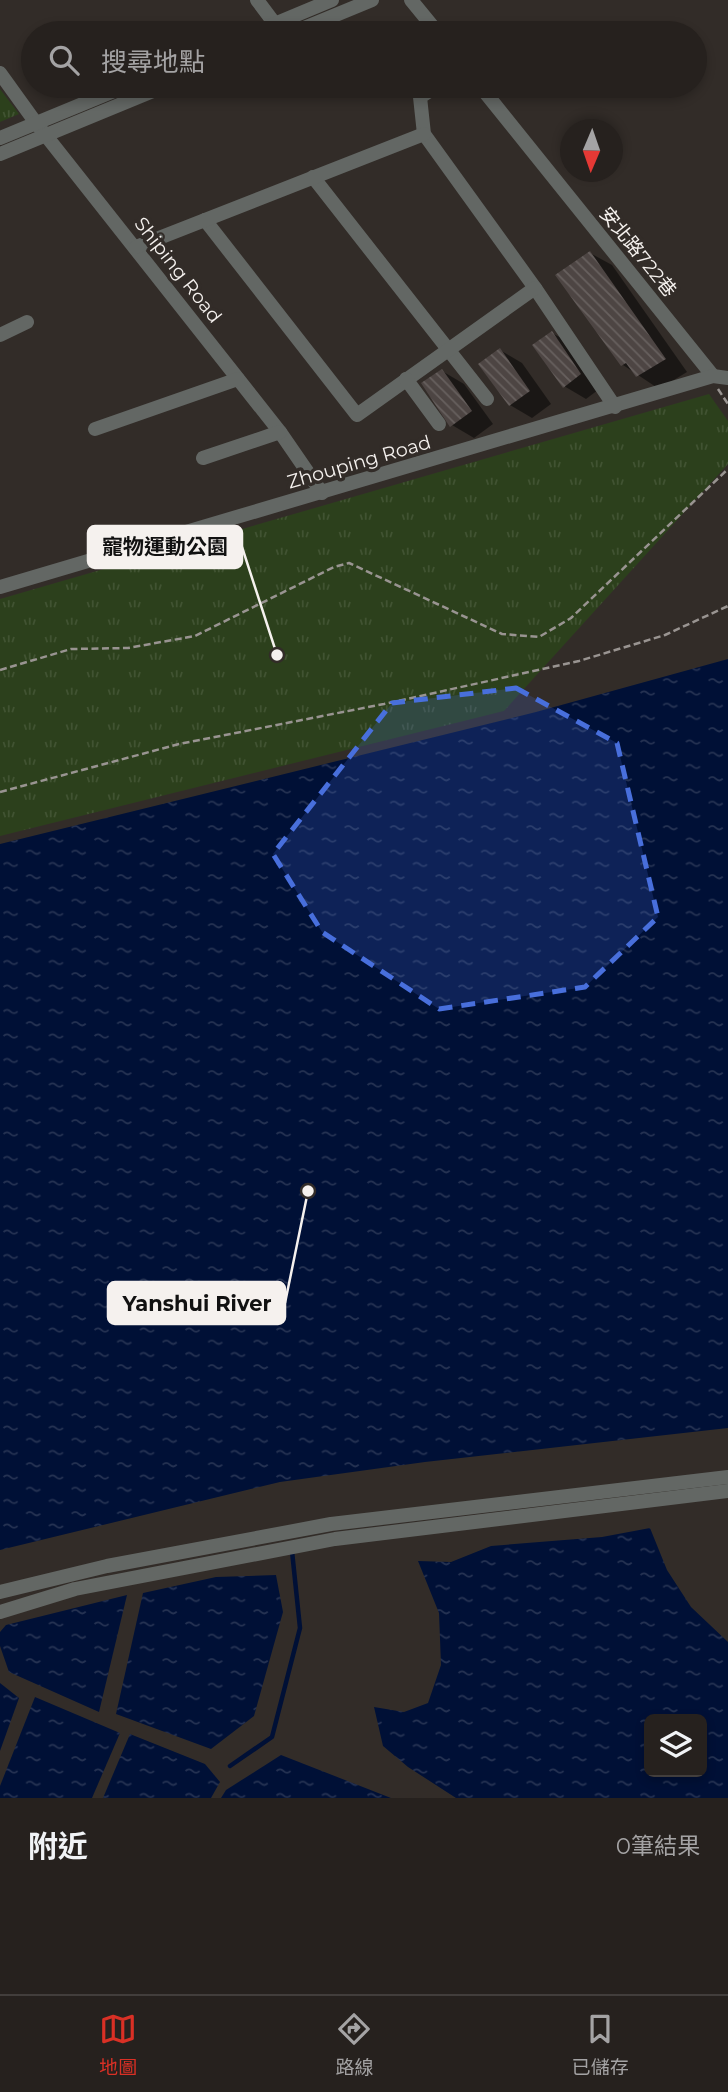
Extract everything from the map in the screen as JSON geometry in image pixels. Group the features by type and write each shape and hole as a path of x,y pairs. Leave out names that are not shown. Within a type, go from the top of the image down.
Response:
{"street":[{"path":"257,0 273,21"},
{"path":"282,21 332,0"},
{"path":"321,21 372,0"},
{"path":"411,0 428,21"},
{"name":"Shiping Road","path":"0,73 36,123 280,432 322,493"},
{"path":"0,138 97,98"},
{"path":"0,154 136,98"},
{"path":"420,98 424,134 535,288 615,407"},
{"name":"安北路722巷","path":"490,98 713,376"},
{"path":"136,247 424,134"},
{"path":"313,177 487,399"},
{"path":"205,220 357,415 535,288"},
{"path":"0,335 27,322"},
{"name":"Zhouping Road","path":"1,585 615,407 713,376 728,378"},
{"path":"95,429 238,379"},
{"path":"406,379 439,424"},
{"path":"204,458 280,432"},
{"path":"0,1592 107,1566 331,1524 728,1477"},
{"path":"0,1612 75,1589 335,1539 728,1491"}],"path":[{"path":"0,670 71,649 128,648 195,636 334,567 349,563 502,634 539,637 571,618 728,470"},
{"path":"0,792 179,744 384,704 579,661 666,635 728,606"}],"highlighted area":[{"path":"516,688 617,743 658,917 585,987 439,1009 322,932 273,854 392,703"}],"green space":[{"path":"0,89 19,114 0,122"},
{"path":"709,394 728,421 728,464 504,711 0,836 0,599"}],"water":[{"path":"728,659 728,1428 425,1462 280,1482 0,1550 0,844 536,712"},
{"path":"650,1528 667,1570 691,1607 728,1642 728,1798 456,1798 408,1767 383,1746 374,1707 404,1712 428,1703 441,1665 439,1613 418,1561 451,1562 491,1546 602,1537"},
{"path":"276,1575 283,1612 254,1716 211,1749 116,1714 143,1593 216,1577"},
{"path":"127,1595 99,1712 9,1672 0,1646 0,1632 6,1625"},
{"path":"0,1683 19,1698 0,1751"},
{"path":"35,1697 120,1733 92,1798 0,1798 0,1786"},
{"path":"130,1734 205,1764 220,1782 211,1798 103,1798"},
{"path":"281,1755 391,1798 221,1798 226,1790"}],"building":[{"path":"590,251 666,359 636,377 626,363 621,366 555,275"},
{"path":"552,331 581,374 563,388 532,345"},
{"path":"500,348 530,391 509,406 478,364"},
{"path":"442,369 472,411 450,427 421,383"}],"waterway":[{"path":"230,1766 272,1737 300,1628 292,1551"}],"place":[{"name":"寵物運動公園","path":"277,655"},
{"name":"Yanshui River","path":"308,1191"}]}
